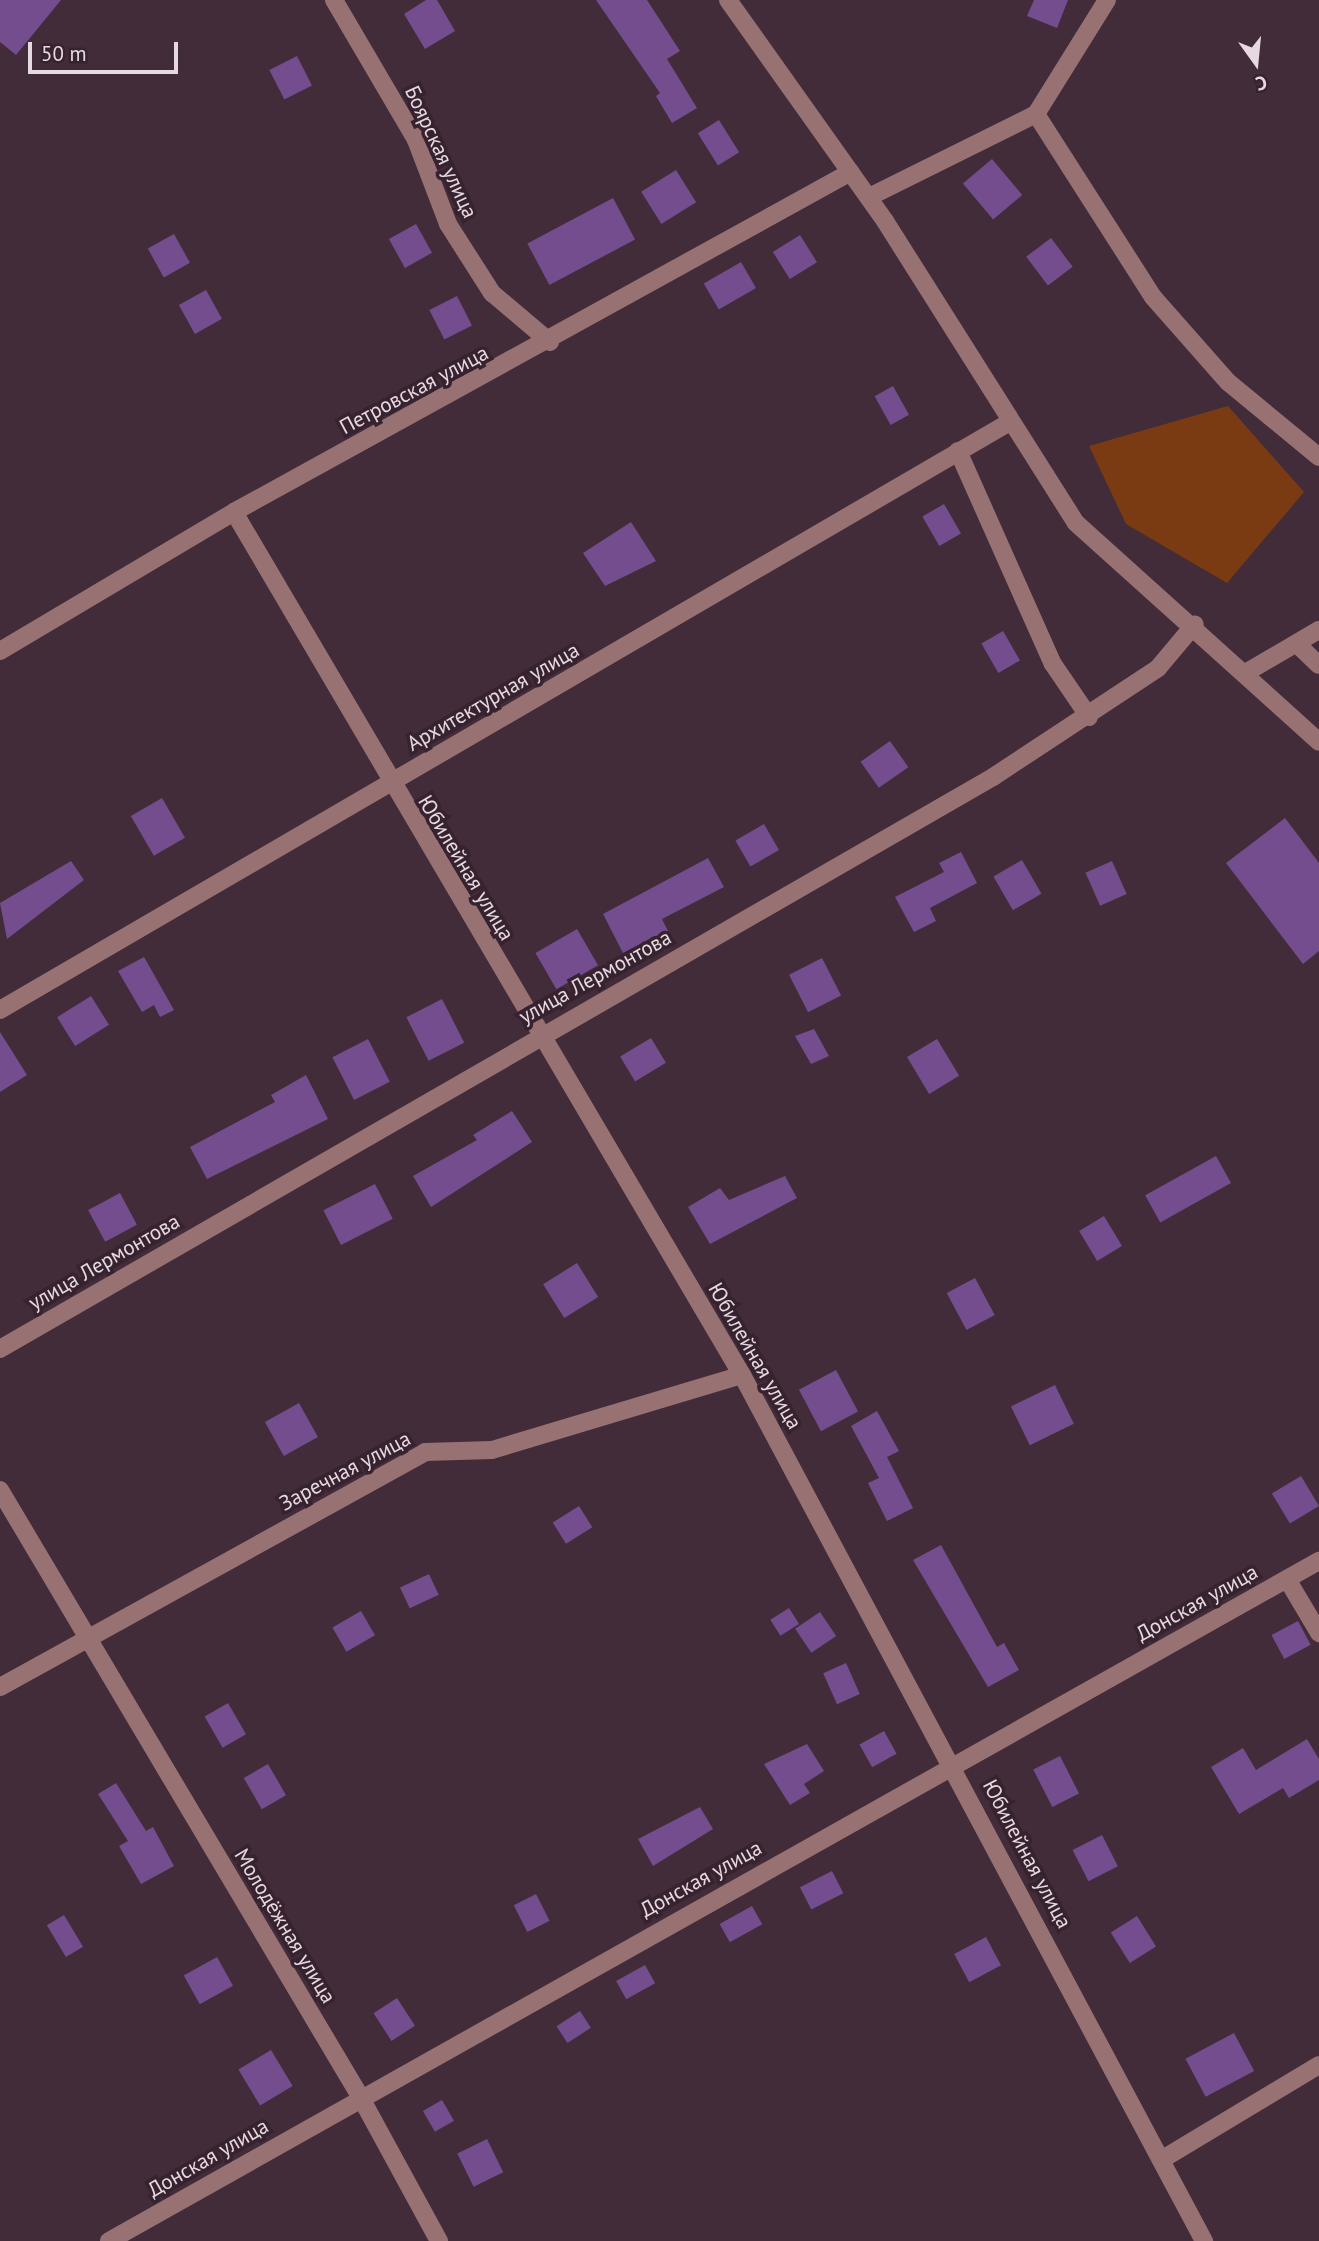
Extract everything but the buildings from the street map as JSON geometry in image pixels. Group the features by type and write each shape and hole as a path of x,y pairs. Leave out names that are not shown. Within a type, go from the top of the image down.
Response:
{"street":[{"name":"Боярская улица","path":"334,0 416,141 448,224 492,293 550,342"},
{"path":"728,0 869,197 1076,523 1195,624 1319,742"},
{"path":"869,197 1036,114 1107,0"},
{"path":"1036,114 1153,297 1228,382 1319,457"},
{"name":"Петровская улица","path":"0,651 234,512 550,342 851,172"},
{"name":"Архитектурная улица","path":"0,1010 1010,422"},
{"path":"958,451 1053,664 1089,717"},
{"name":"Юбилейная улица","path":"234,512 389,784 742,1375 954,1762 1204,2241"},
{"name":"улица Лермонтова","path":"0,1349 538,1034 757,915 1089,717 1158,668 1195,624"},
{"path":"1247,672 1319,630"},
{"path":"1297,644 1319,665"},
{"name":"Заречная улица","path":"0,1687 425,1452 492,1450 742,1375"},
{"name":"Молодёжная улица","path":"0,1490 361,2098 439,2241"},
{"name":"Донская улица","path":"108,2241 954,1762 1319,1561"},
{"path":"1287,1579 1319,1633"},
{"path":"1161,2160 1319,2066"}],"shaded area":[{"path":"1228,406 1304,492 1227,583 1126,524 1089,446"}]}
